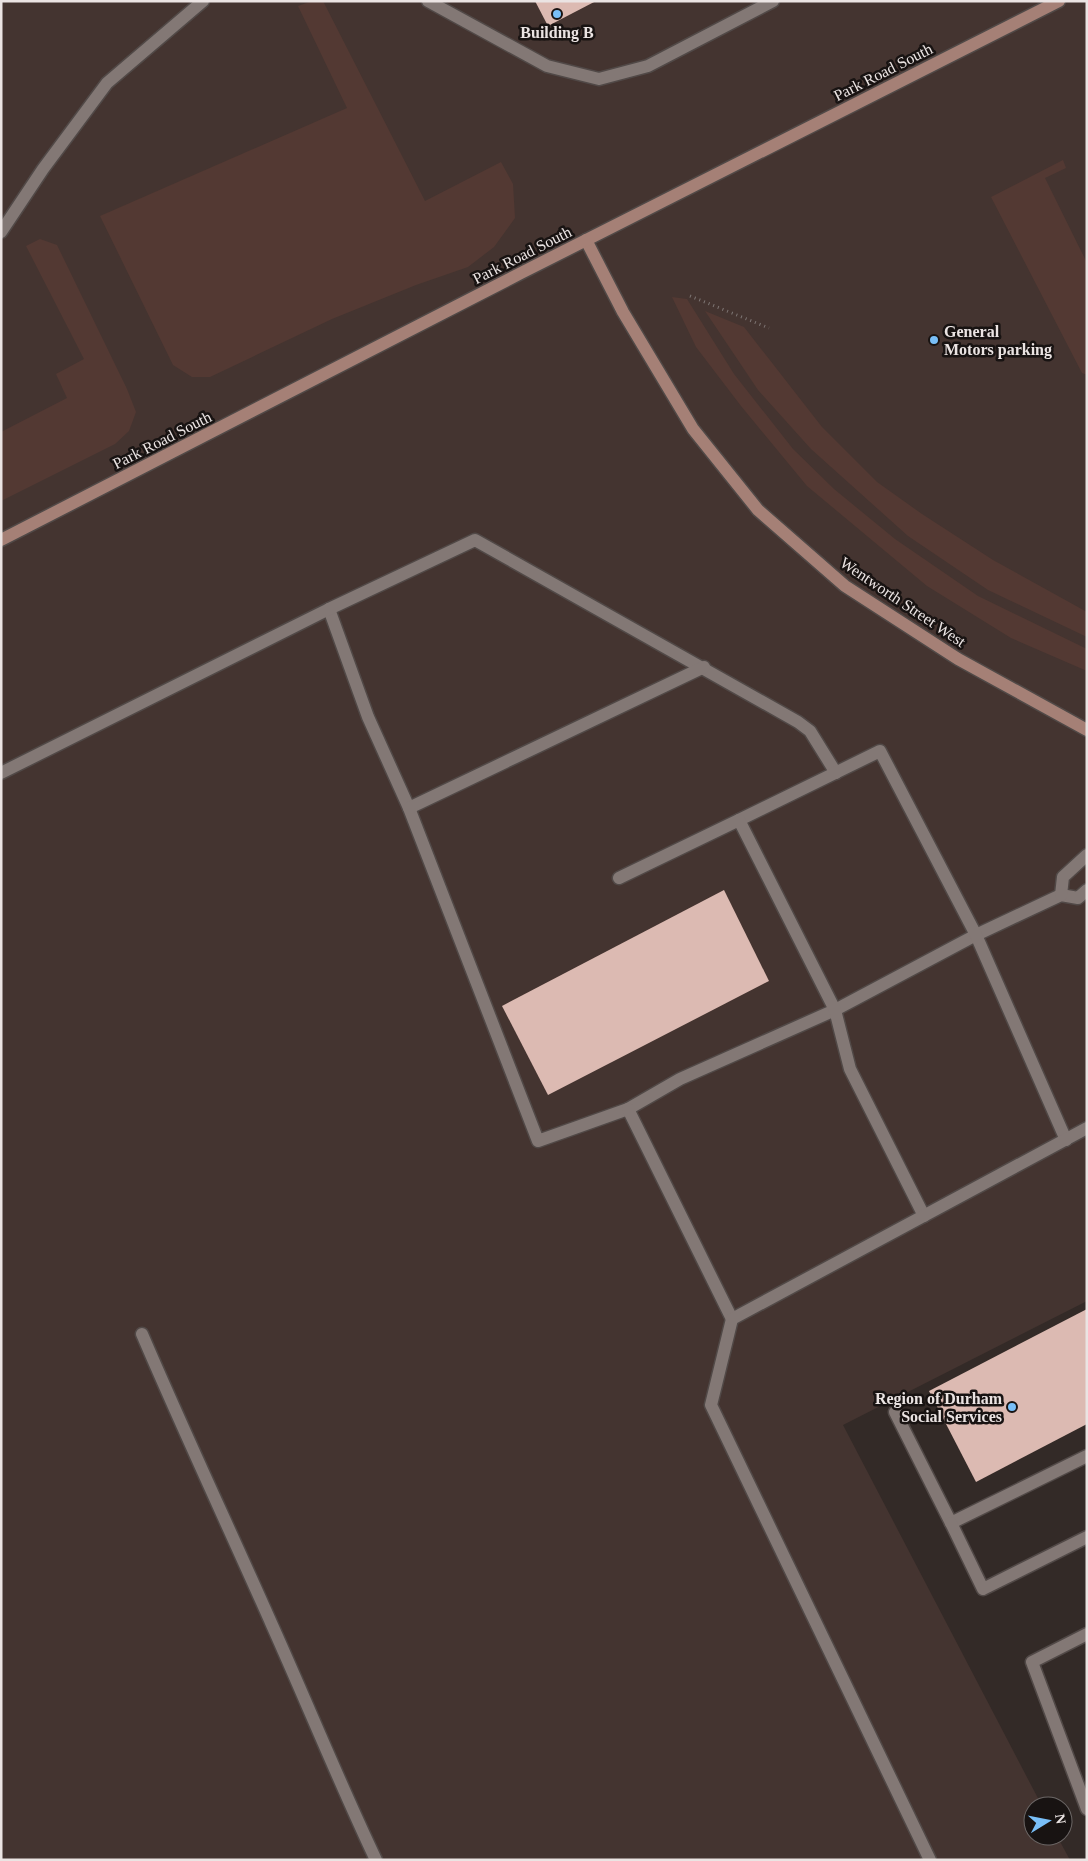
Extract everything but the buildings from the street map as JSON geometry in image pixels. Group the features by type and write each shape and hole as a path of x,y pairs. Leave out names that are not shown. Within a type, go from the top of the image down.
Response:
{"main road":[{"name":"Park Road South","path":"1,540 586,240 1059,1"},
{"name":"Wentworth Street West","path":"586,240 623,312 693,429 758,510 845,586 958,659 1087,730"}],"lane":[{"path":"1,232 43,169 107,84 203,1"},
{"path":"428,1 547,66 599,79 648,66 773,1"},
{"path":"1,773 329,609 475,540 704,667 798,722 810,731 836,773"},
{"path":"329,609 368,716 410,808 538,1140 628,1109 680,1079 835,1010 976,935 1061,895 1078,898 1087,890"},
{"path":"410,808 704,667"},
{"path":"619,878 880,751 976,935 1066,1140"},
{"path":"739,820 835,1010 850,1069 924,1216"},
{"path":"1061,895 1063,876 1087,855"},
{"path":"628,1109 732,1319 711,1405 930,1860"},
{"path":"732,1319 1087,1128"},
{"path":"142,1334 272,1625 350,1807 376,1860"},
{"path":"895,1412 984,1589 1087,1537"},
{"path":"951,1523 1087,1456"},
{"path":"1087,1634 1032,1662 1087,1809"}],"path":[{"path":"690,296 769,328"}],"shaded area":[{"path":"1,1 1087,1 1087,1301 843,1425 1037,1796 1023,1796 1023,1846 1062,1846 1070,1860 1,1860"},
{"path":"312,1 323,1 425,201 501,162 513,184 515,218 494,247 468,267 416,285 332,319 210,377 192,377 173,365 100,216 347,108 298,6"},
{"path":"1063,160 1066,168 1045,178 1087,263 1087,375 1082,373 991,197"},
{"path":"40,239 57,245 127,389 136,412 129,431 115,444 1,501 1,432 67,398 56,374 84,359 26,246"},
{"path":"672,297 687,299 734,374 793,449 834,489 895,539 978,596 1087,649 1087,671 1011,638 927,586 807,486 741,406 696,347"},
{"path":"705,311 744,327 822,427 877,482 993,560 1087,612 1087,637 988,590 908,536 811,449 758,390"}],"place":[{"name":"Building B","path":"557,14"},
{"name":"General Motors parking","path":"934,340"},
{"name":"Region of Durham Social Services","path":"1012,1407"}]}
